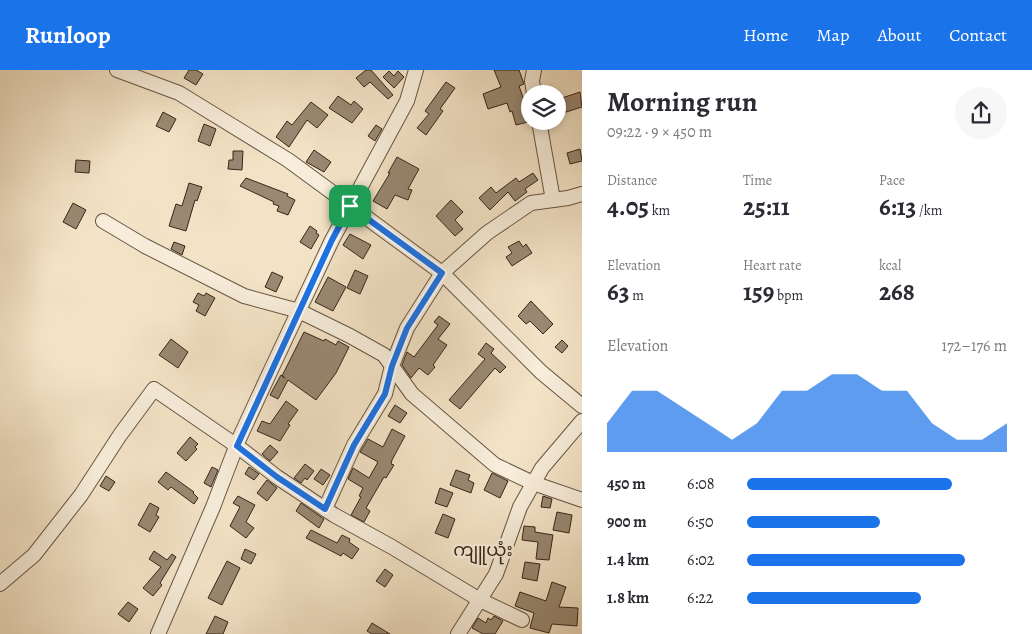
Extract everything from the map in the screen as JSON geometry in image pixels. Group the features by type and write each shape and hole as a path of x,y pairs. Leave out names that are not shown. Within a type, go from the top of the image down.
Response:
{"street":[{"path":"117,70 179,93 288,160 442,273 540,372 582,406"},
{"path":"158,634 213,507 237,446 298,311 332,240 407,101 416,70"},
{"path":"533,85 534,70"},
{"path":"541,130 553,200"},
{"path":"325,509 354,445 385,394 392,366 407,328 442,273 487,233 531,203 582,194"},
{"path":"103,221 145,246 244,296 298,311 384,355 412,394 495,466 534,483 582,500"},
{"path":"0,584 34,555 81,495 120,435 154,389 325,509 480,600 522,620"},
{"path":"458,634 496,574 520,507 542,468 582,421"}],"building":[{"path":"189,70 196,70 203,74 196,85 184,78"},
{"path":"366,70 371,70 393,95 388,99 370,82 364,87 356,78"},
{"path":"494,70 519,70 524,84 519,86 521,92 521,124 516,125 512,111 510,112 507,103 488,109 483,94 501,87"},
{"path":"389,71 394,76 398,71 404,77 394,88 383,77"},
{"path":"446,82 455,88 440,109 443,111 426,135 417,128 429,114 425,111"},
{"path":"580,92 582,107 566,112 566,97"},
{"path":"338,96 351,105 354,101 363,109 352,123 329,108"},
{"path":"311,102 328,115 317,128 307,120 289,147 276,137 287,121 292,125"},
{"path":"163,112 176,119 169,132 156,126"},
{"path":"204,124 216,129 210,146 198,141"},
{"path":"376,125 382,129 375,141 368,136"},
{"path":"580,149 582,161 570,164 567,153"},
{"path":"314,150 331,162 324,172 306,162"},
{"path":"233,151 243,151 242,170 228,169 229,160 233,160"},
{"path":"397,157 419,169 408,189 412,190 408,200 395,195 387,209 373,201 390,173 388,173"},
{"path":"76,160 90,161 89,173 75,172"},
{"path":"533,173 538,180 525,189 527,192 515,201 508,192 490,210 479,198 491,187 496,193 516,178 519,182"},
{"path":"246,178 288,194 287,196 295,200 288,215 277,211 279,206 273,204 274,202 240,186"},
{"path":"189,183 202,187 197,201 195,200 186,231 169,226 176,204 182,206"},
{"path":"451,200 463,212 455,220 463,229 455,236 436,216"},
{"path":"73,203 86,210 76,229 63,222"},
{"path":"310,226 319,235 311,249 300,242"},
{"path":"350,234 371,245 363,259 343,245"},
{"path":"519,241 523,247 526,244 532,253 512,266 506,257 512,253 508,247"},
{"path":"174,242 185,246 182,255 171,249"},
{"path":"355,270 368,276 360,294 347,288"},
{"path":"272,272 283,277 276,292 265,287"},
{"path":"328,277 346,287 333,311 315,302"},
{"path":"198,293 204,296 206,293 215,298 205,316 196,311 199,305 193,302"},
{"path":"531,301 553,324 543,334 530,321 526,324 518,316"},
{"path":"439,316 450,324 438,339 447,345 433,365 435,367 428,375 419,368 411,378 402,365 407,352 414,357 438,325 434,322"},
{"path":"304,332 336,345 338,341 349,347 336,373 316,400 288,380 278,399 270,395 282,376"},
{"path":"171,339 188,352 178,368 159,355"},
{"path":"562,340 568,346 562,353 555,347"},
{"path":"486,343 494,349 491,353 506,367 500,373 495,368 460,409 449,400 485,359 478,354"},
{"path":"286,401 298,410 288,424 290,425 280,441 257,431 262,421 270,424"},
{"path":"395,405 407,413 400,423 388,416"},
{"path":"392,429 405,436 392,460 391,464 394,465 386,478 384,477 366,508 370,511 364,522 351,515 361,497 359,496 363,488 348,479 353,468 369,478 378,462 360,452 368,439 383,447"},
{"path":"190,437 198,444 195,447 197,449 186,461 177,453"},
{"path":"270,445 278,452 270,461 262,454"},
{"path":"305,464 314,471 307,480 305,478 301,483 294,478"},
{"path":"212,467 218,470 211,487 204,483"},
{"path":"249,467 259,474 254,480 245,474"},
{"path":"321,469 330,475 323,485 314,479"},
{"path":"456,470 470,475 468,480 474,483 471,493 450,485"},
{"path":"166,472 194,492 198,498 194,504 171,487 168,490 158,482"},
{"path":"492,473 508,481 500,498 484,490"},
{"path":"106,476 115,482 109,491 100,486"},
{"path":"267,480 277,488 267,501 257,493"},
{"path":"440,488 453,493 447,507 435,503"},
{"path":"238,496 255,505 246,522 254,528 246,538 230,526 240,507 233,503"},
{"path":"543,496 552,499 550,508 541,507"},
{"path":"150,503 159,508 156,515 159,517 150,532 138,525"},
{"path":"301,503 324,519 319,528 296,511"},
{"path":"557,512 572,515 569,533 553,530"},
{"path":"443,514 455,519 448,538 435,533"},
{"path":"524,526 535,527 535,532 553,535 549,560 536,559 538,542 522,540"},
{"path":"311,530 337,543 342,535 350,539 349,542 359,549 352,559 343,553 341,556 306,538"},
{"path":"245,549 256,554 251,564 241,559"},
{"path":"154,551 167,560 172,554 176,557 160,583 162,585 153,596 143,588 161,567 149,559"},
{"path":"227,561 240,568 222,605 208,598"},
{"path":"525,562 540,564 537,581 522,578"},
{"path":"385,569 393,575 385,587 376,581"},
{"path":"552,582 566,587 559,607 578,608 577,626 552,624 549,633 530,628 534,613 515,606 520,592 546,601"},
{"path":"128,602 138,609 129,622 118,614"},
{"path":"215,616 228,622 223,634 206,634"},
{"path":"494,616 503,621 495,634 483,634 472,628 478,618 486,623 488,618 491,620"},
{"path":"372,623 390,634 372,634 367,631"}],"district":[{"name":"ကျူယုံး","path":"483,550"}],"route":[{"path":"350,206 442,273 407,328 392,366 385,394 354,445 325,509 277,477 237,446 332,240 350,206"}]}
